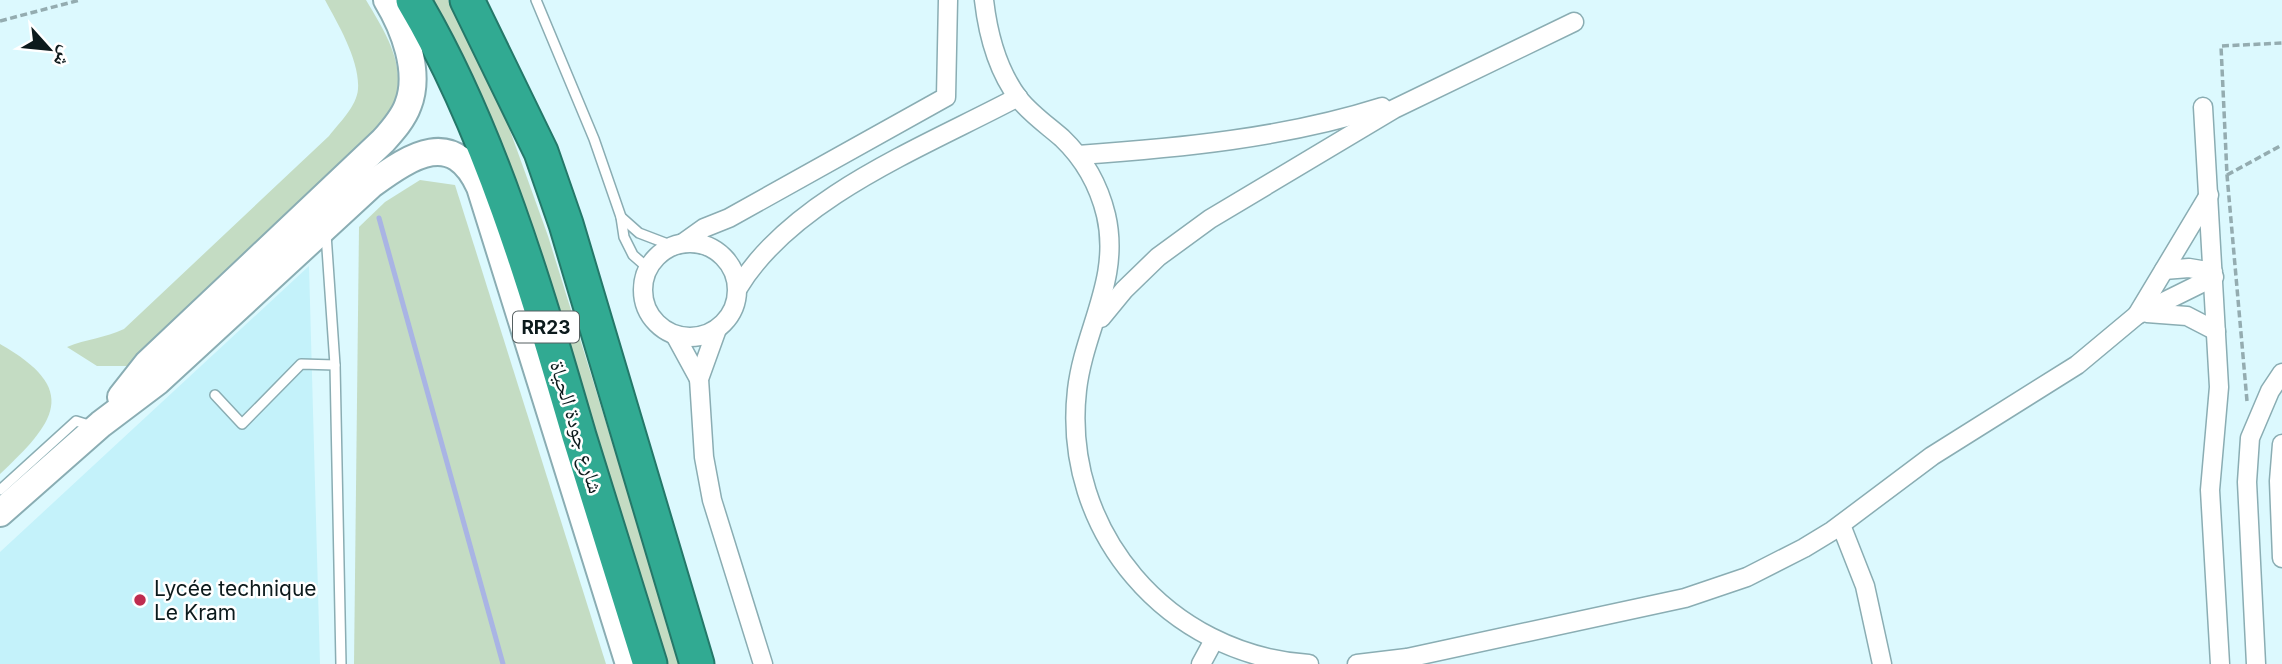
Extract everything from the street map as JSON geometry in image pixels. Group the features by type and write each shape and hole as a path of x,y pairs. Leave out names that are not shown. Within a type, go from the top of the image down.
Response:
{"highway":[{"name":"شارع جودة الحياة","path":"413,0 463,99 507,210 552,343 650,664"},
{"name":"RR23","path":"467,0 541,152 566,224 697,664"}],"street":[{"path":"0,513 99,425 158,381 318,219 383,141 409,104 410,55 402,25 387,0"},
{"path":"717,329 692,337 675,335 660,326 646,306 644,282 656,258 704,228 729,218 946,97 948,0"},
{"path":"984,0 996,54 1018,97 1078,155 1101,196 1110,239 1106,288 1080,376 1075,412 1078,462 1093,512 1104,535 1133,578 1167,611 1214,640 1266,658 1309,664"},
{"path":"1095,326 1124,290 1184,237 1325,149 1421,94 1574,22"},
{"path":"1078,155 1209,144 1317,125 1421,94"},
{"path":"763,664 712,500 704,457 699,379 717,329 735,304 738,289 766,251 826,199 1018,97"},
{"path":"2203,107 2220,405 2210,490 2217,659"},
{"path":"1317,125 1325,149"},
{"path":"318,219 405,161 447,152 463,159 471,169 596,549 629,664"},
{"path":"2137,315 2209,195"},
{"path":"724,257 729,218"},
{"path":"678,245 703,244 724,257 734,273 738,289"},
{"path":"724,257 766,251"},
{"path":"2165,270 2189,268 2213,274"},
{"path":"1357,664 1451,649 1705,592 1778,563 1841,525 1932,456 2077,365 2137,315 2213,274"},
{"path":"2137,315 2153,312 2187,316 2216,331"},
{"path":"675,335 699,379"},
{"path":"2256,664 2247,482 2250,438 2282,373"},
{"path":"2282,444 2279,481 2282,558"},
{"path":"1841,525 1865,586 1882,664"},
{"path":"1201,664 1214,640"}],"lane":[{"path":"536,0 594,139 621,217 628,247 649,268"},
{"path":"621,217 648,237 678,245"},
{"path":"318,219 335,365 341,664"},
{"path":"215,395 242,424 301,364 335,365"},
{"path":"0,490 76,421 99,425"}],"path":[{"path":"0,21 80,0"},
{"path":"2250,438 2227,174 2221,46 2282,43"},
{"path":"2227,174 2282,145"}],"shaded area":[{"path":"309,266 320,664 0,664 0,552"}],"green space":[{"path":"325,0 366,0 383,29 398,73 395,105 388,122 131,366 97,366 67,347 124,329 329,136 347,114 357,95 356,67"},
{"path":"419,0 448,0 495,89 548,236 681,664 654,664"},
{"path":"420,180 455,185 606,664 354,664 359,227 385,202"},
{"path":"0,344 26,361 42,376 50,392 51,407 46,422 35,438 0,474"}],"waterway":[{"path":"379,218 503,664"}],"place":[{"name":"Lycée technique Le Kram","path":"140,600"}]}
